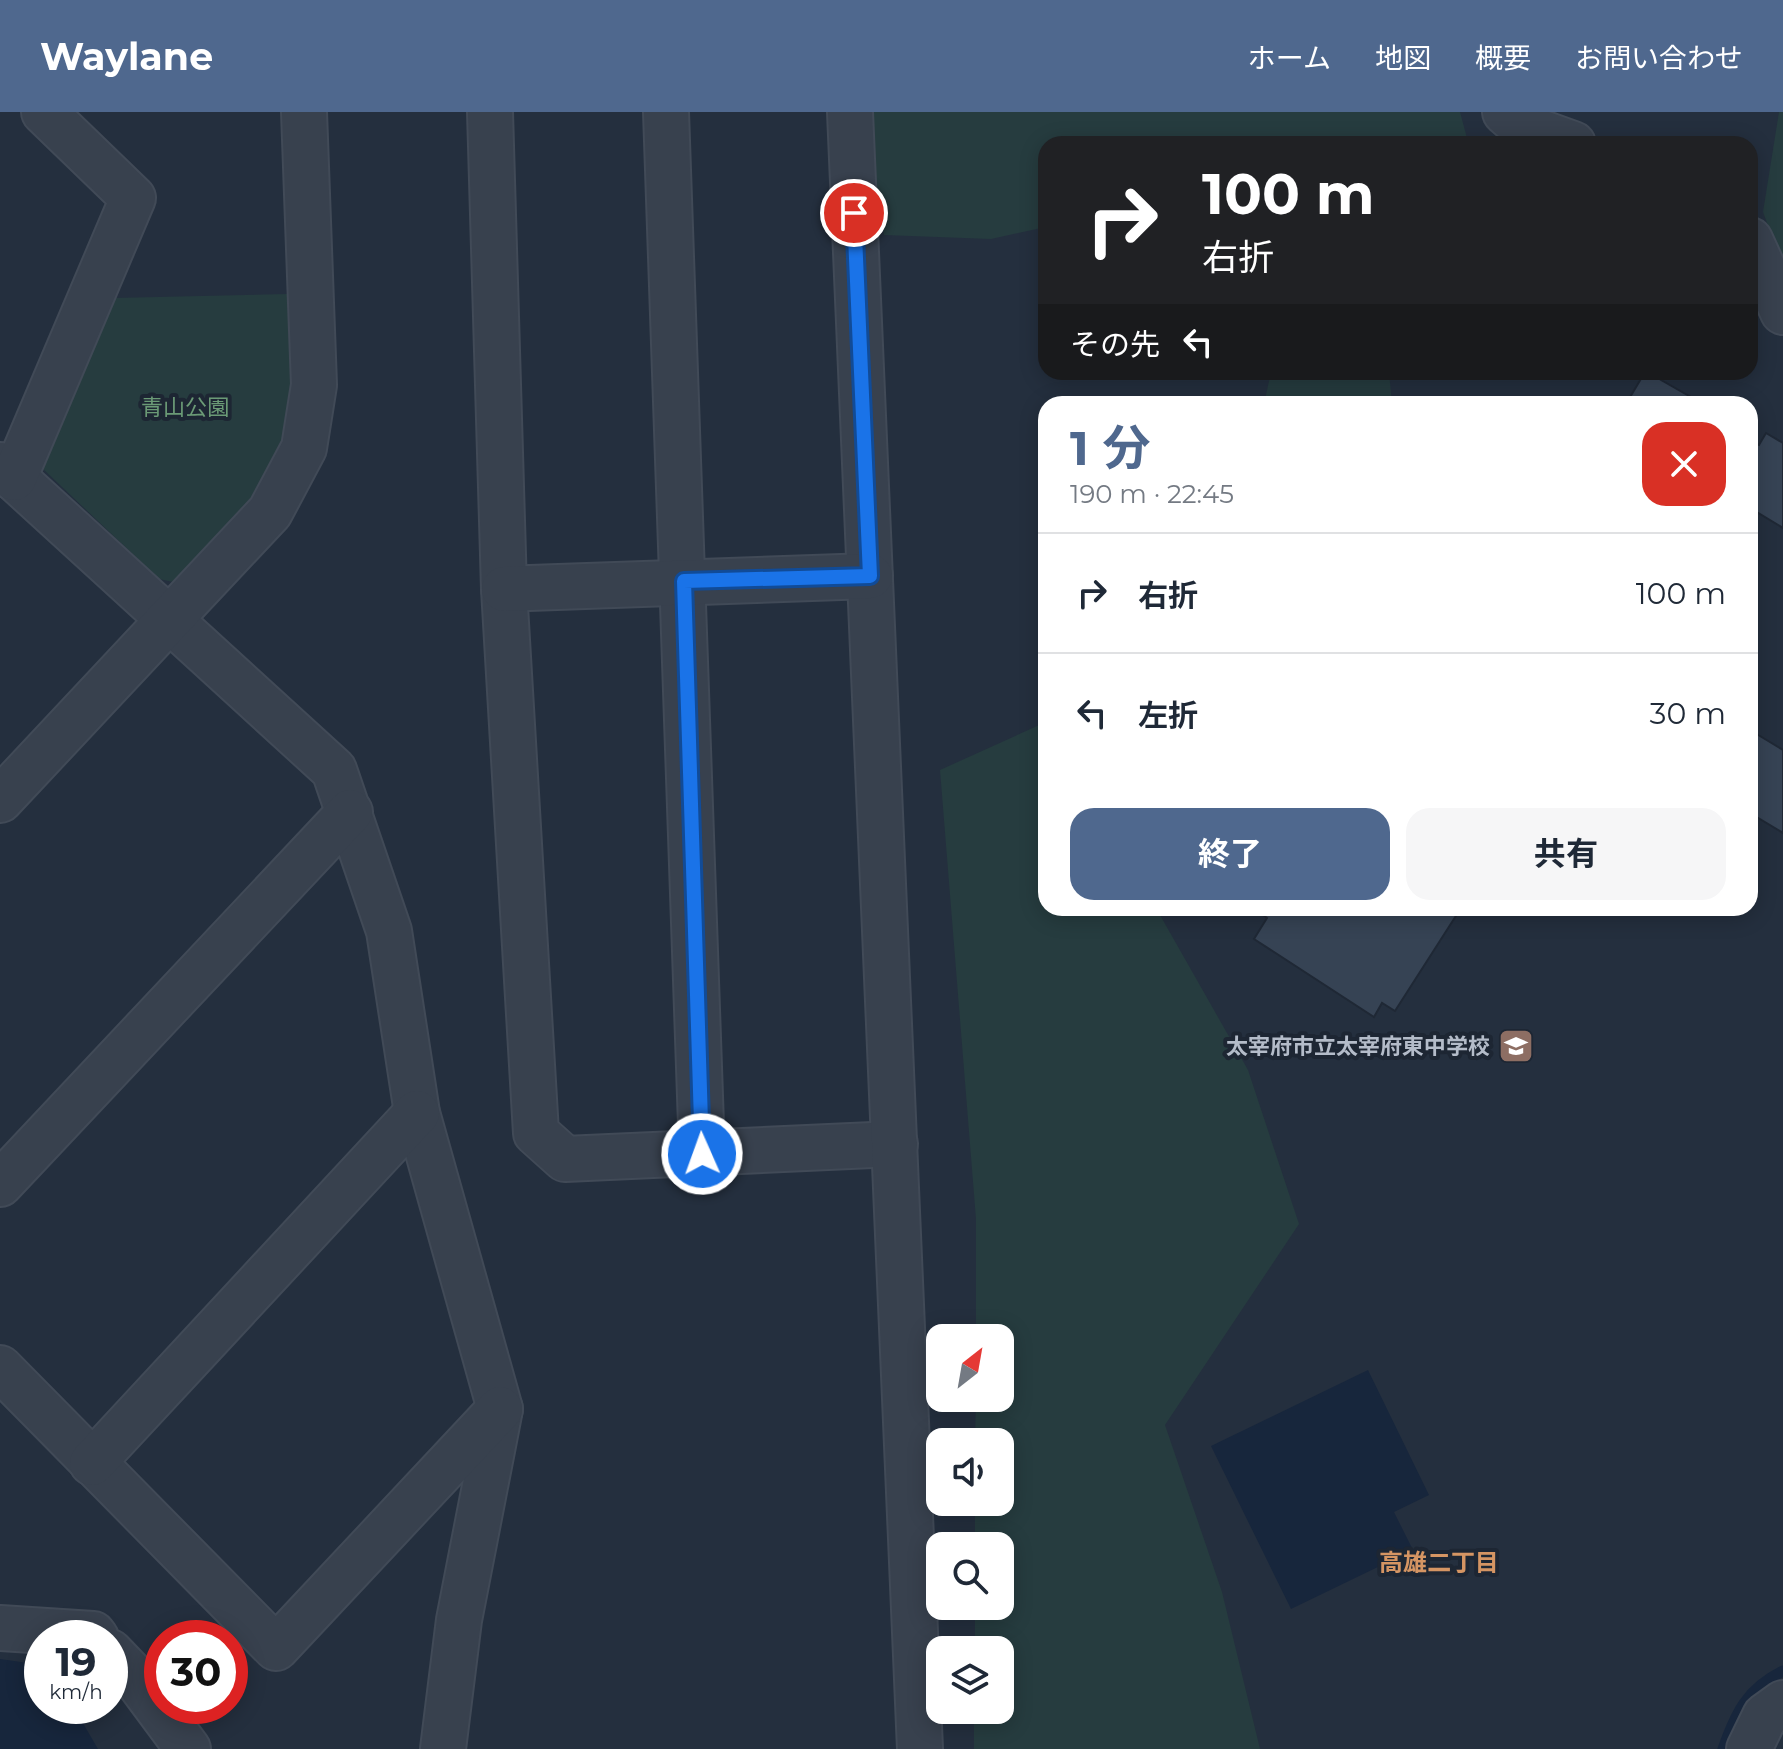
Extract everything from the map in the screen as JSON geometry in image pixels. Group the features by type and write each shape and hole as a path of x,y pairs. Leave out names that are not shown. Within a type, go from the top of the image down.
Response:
{"street":[{"path":"44,112 133,198 7,472 334,770 389,931 417,1113 500,1409 459,1620 443,1749"},
{"path":"0,800 270,512 304,448 314,385 304,112"},
{"path":"490,112 504,589 536,1133 565,1159 895,1144"},
{"path":"666,112 702,1154"},
{"path":"850,112 920,1749"},
{"path":"1505,112 1520,125 1551,136"},
{"path":"1758,257 1783,312"},
{"path":"504,589 870,576"},
{"path":"0,1184 350,812"},
{"path":"92,1463 417,1113"},
{"path":"0,1368 276,1648 500,1409"},
{"path":"0,1628 24,1630"},
{"path":"128,1671 188,1749"},
{"path":"1749,1749 1765,1716 1783,1703"}],"green space":[{"path":"865,112 1460,112 1466,136 1038,136 1038,229 991,239 884,235"},
{"path":"1779,112 1783,112 1783,265 1763,212"},
{"name":"青山公園","path":"287,294 298,393 276,467 183,584 159,579 42,468 114,298"},
{"path":"1269,380 1390,380 1391,396 1266,396"},
{"path":"1038,726 1038,916 1161,916 1248,1070 1299,1224 1165,1425 1222,1592 1260,1749 974,1749 974,1724 1014,1724 1014,1636 975,1636 975,1620 1014,1620 1014,1532 975,1532 975,1516 1014,1516 1014,1428 975,1428 976,1412 1014,1412 1014,1324 976,1324 976,1219 940,770"}],"water":[{"path":"1368,1370 1429,1495 1394,1512 1413,1550 1291,1609 1211,1446"},
{"path":"0,1659 24,1662 24,1724 83,1724 98,1749 0,1749"}],"building":[{"path":"1640,380 1661,380 1689,396 1631,396"},
{"path":"1766,433 1783,443 1783,528 1758,513 1759,445"},
{"path":"1758,735 1783,750 1783,833 1758,818"},
{"path":"1264,916 1456,916 1395,1011 1382,1003 1374,1017 1254,939 1267,918"}],"waterway":[{"path":"1723,1749 1744,1703 1760,1686 1783,1671"}],"place":[{"name":"太宰府市立太宰府東中学校","path":"1516,1046"}],"district":[{"name":"高雄二丁目","path":"1439,1562"}],"route":[{"path":"702,1154 684,581 870,576 854,213"}]}
